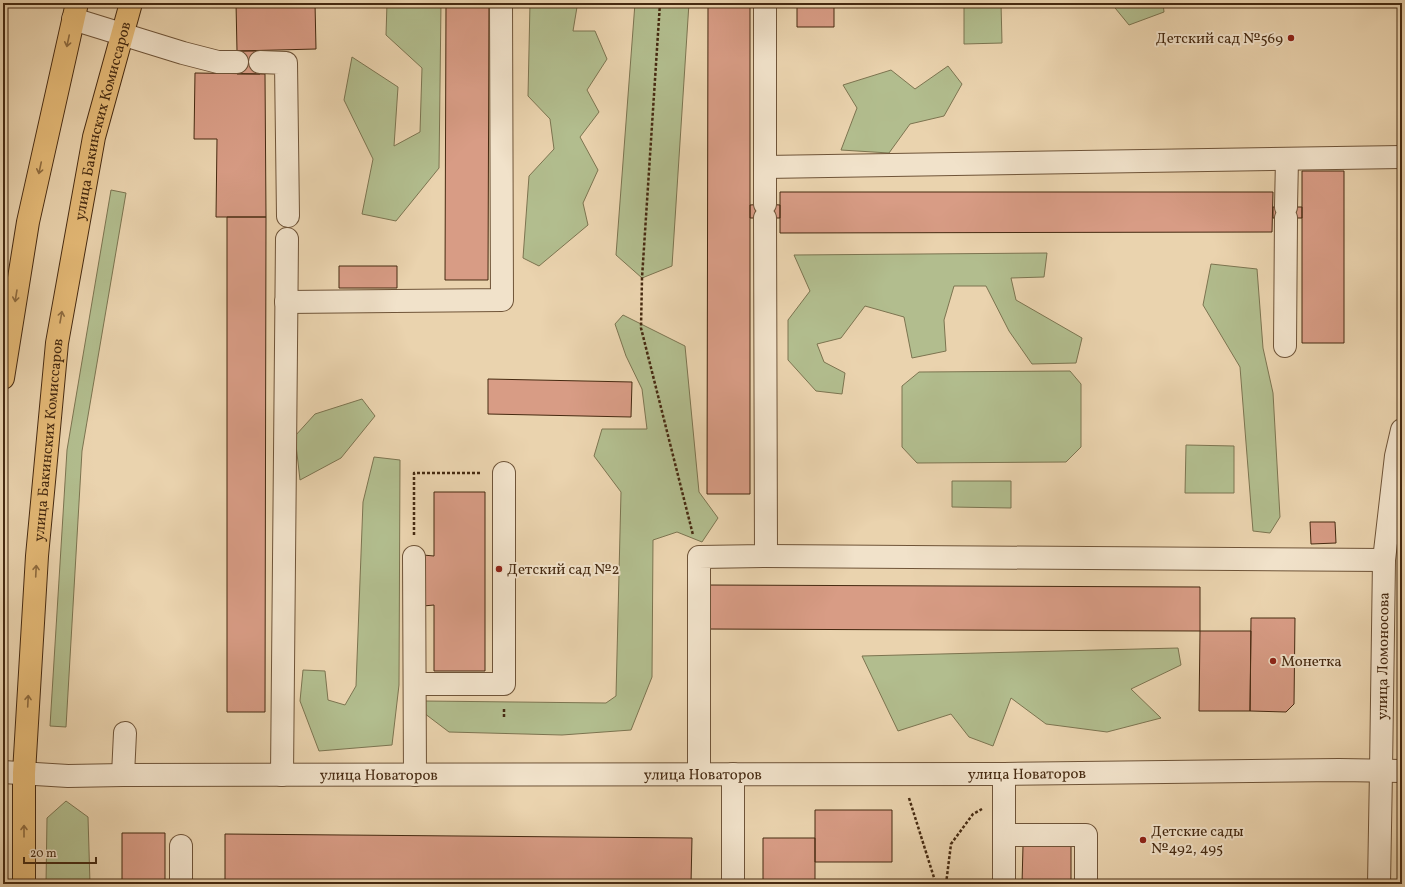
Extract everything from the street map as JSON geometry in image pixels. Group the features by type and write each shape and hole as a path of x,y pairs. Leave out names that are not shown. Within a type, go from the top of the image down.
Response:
{"main road":[{"name":"улица Бакинских Комиссаров","path":"24,884 24,773 36,556 57,343 94,137 131,3"},
{"path":"3,378 28,222 75,11"}],"street":[{"path":"286,302 502,300 501,3"},
{"path":"765,3 766,556"},
{"path":"75,11 122,34 183,54 218,62 237,62"},
{"path":"260,62 286,63 288,216"},
{"path":"765,167 1402,157"},
{"path":"1285,346 1287,159"},
{"path":"282,775 287,239"},
{"name":"улица Ломоносова","path":"1379,884 1392,771 1384,560 1396,456 1402,430"},
{"path":"415,684 504,684 504,473"},
{"path":"699,774 699,557 766,556 1384,560"},
{"path":"414,557 415,775"},
{"path":"123,775 125,733"},
{"name":"улица Новаторов","path":"3,772 68,776 1004,774 1331,770 1392,771"},
{"path":"733,774 733,884"},
{"path":"1004,774 1004,884"},
{"path":"1004,835 1086,835 1086,884"},
{"path":"181,846 181,884"}],"path":[{"path":"660,3 642,278 641,328 699,557"},
{"path":"414,557 414,473 504,473"},
{"path":"909,798 936,884"},
{"path":"946,884 951,844 973,814 1004,799"}],"green space":[{"path":"387,3 441,3 439,168 396,221 362,214 373,159 344,100 352,57 398,87 394,146 420,132 422,68 386,35"},
{"path":"530,3 579,3 573,31 595,31 607,59 587,90 599,112 580,137 598,170 583,203 588,225 539,266 523,258 529,176 554,149 550,119 528,96"},
{"path":"635,3 689,3 672,266 642,278 616,255"},
{"path":"964,3 1001,3 1002,43 964,44"},
{"path":"1111,3 1163,3 1164,12 1129,25"},
{"path":"948,66 962,84 944,116 910,124 889,153 841,150 857,108 843,85 891,70 915,89"},
{"path":"111,190 126,193 82,451 66,727 50,726 67,450"},
{"path":"1047,253 1044,277 1011,278 1016,300 1082,338 1076,363 1032,364 1009,331 986,286 954,286 944,320 946,351 912,358 904,317 865,306 841,338 817,344 824,362 845,373 842,394 816,391 788,360 788,320 810,291 794,255"},
{"path":"1211,264 1257,269 1263,348 1273,393 1280,517 1270,533 1253,531 1240,367 1203,305"},
{"path":"623,315 685,346 699,492 718,518 702,542 677,532 653,540 652,677 631,730 562,735 449,732 420,710 424,701 606,703 616,696 621,492 594,456 602,429 647,429 642,389 626,356 615,324"},
{"path":"1070,371 1081,384 1081,447 1066,462 917,463 902,447 902,386 919,372"},
{"path":"362,399 375,416 341,458 300,480 295,436 315,414"},
{"path":"1186,445 1234,446 1234,493 1185,493"},
{"path":"374,457 400,460 399,685 392,745 319,751 300,701 303,670 325,671 328,700 345,705 356,686 363,502"},
{"path":"952,481 1011,481 1011,508 952,507"},
{"path":"1178,648 1181,665 1131,689 1161,718 1107,732 1046,724 1011,698 993,746 969,737 951,714 898,731 862,656"},
{"path":"66,801 88,817 90,884 46,884 47,818"}],"building":[{"path":"236,3 315,3 316,49 237,51"},
{"path":"446,3 489,3 488,280 445,280"},
{"path":"708,3 750,3 750,494 707,494"},
{"path":"797,5 834,5 834,27 797,27"},
{"path":"237,51 261,51 260,74 237,74"},
{"path":"195,73 265,74 266,217 216,217 217,139 194,139"},
{"path":"1302,171 1344,171 1344,343 1302,343"},
{"path":"780,192 1273,192 1272,232 780,233"},
{"path":"750,205 780,205 780,218 750,218"},
{"path":"1273,207 1302,207 1302,218 1273,218"},
{"path":"227,217 266,217 265,712 227,712"},
{"path":"339,266 397,266 397,288 339,288"},
{"path":"488,379 632,382 631,417 488,414"},
{"path":"434,492 485,492 485,671 434,671 434,605 423,606 423,555 434,556"},
{"path":"1310,522 1335,522 1336,543 1311,544"},
{"path":"706,585 1200,587 1200,631 705,629"},
{"name":"Монетка","path":"1251,618 1295,618 1294,704 1286,712 1250,711"},
{"path":"1200,631 1251,631 1250,711 1199,711"},
{"path":"815,810 892,810 892,862 815,862"},
{"path":"122,833 165,833 165,884 122,884"},
{"path":"225,834 692,838 691,884 225,880"},
{"path":"763,838 815,838 815,884 763,884"},
{"path":"1023,846 1071,846 1071,884 1022,884"}],"place":[{"name":"Детский сад №569","path":"1291,38"},
{"name":"Детский сад №2","path":"499,569"},
{"name":"Монетка","path":"1273,661"},
{"name":"Детские сады №492, 495","path":"1143,840"}]}
